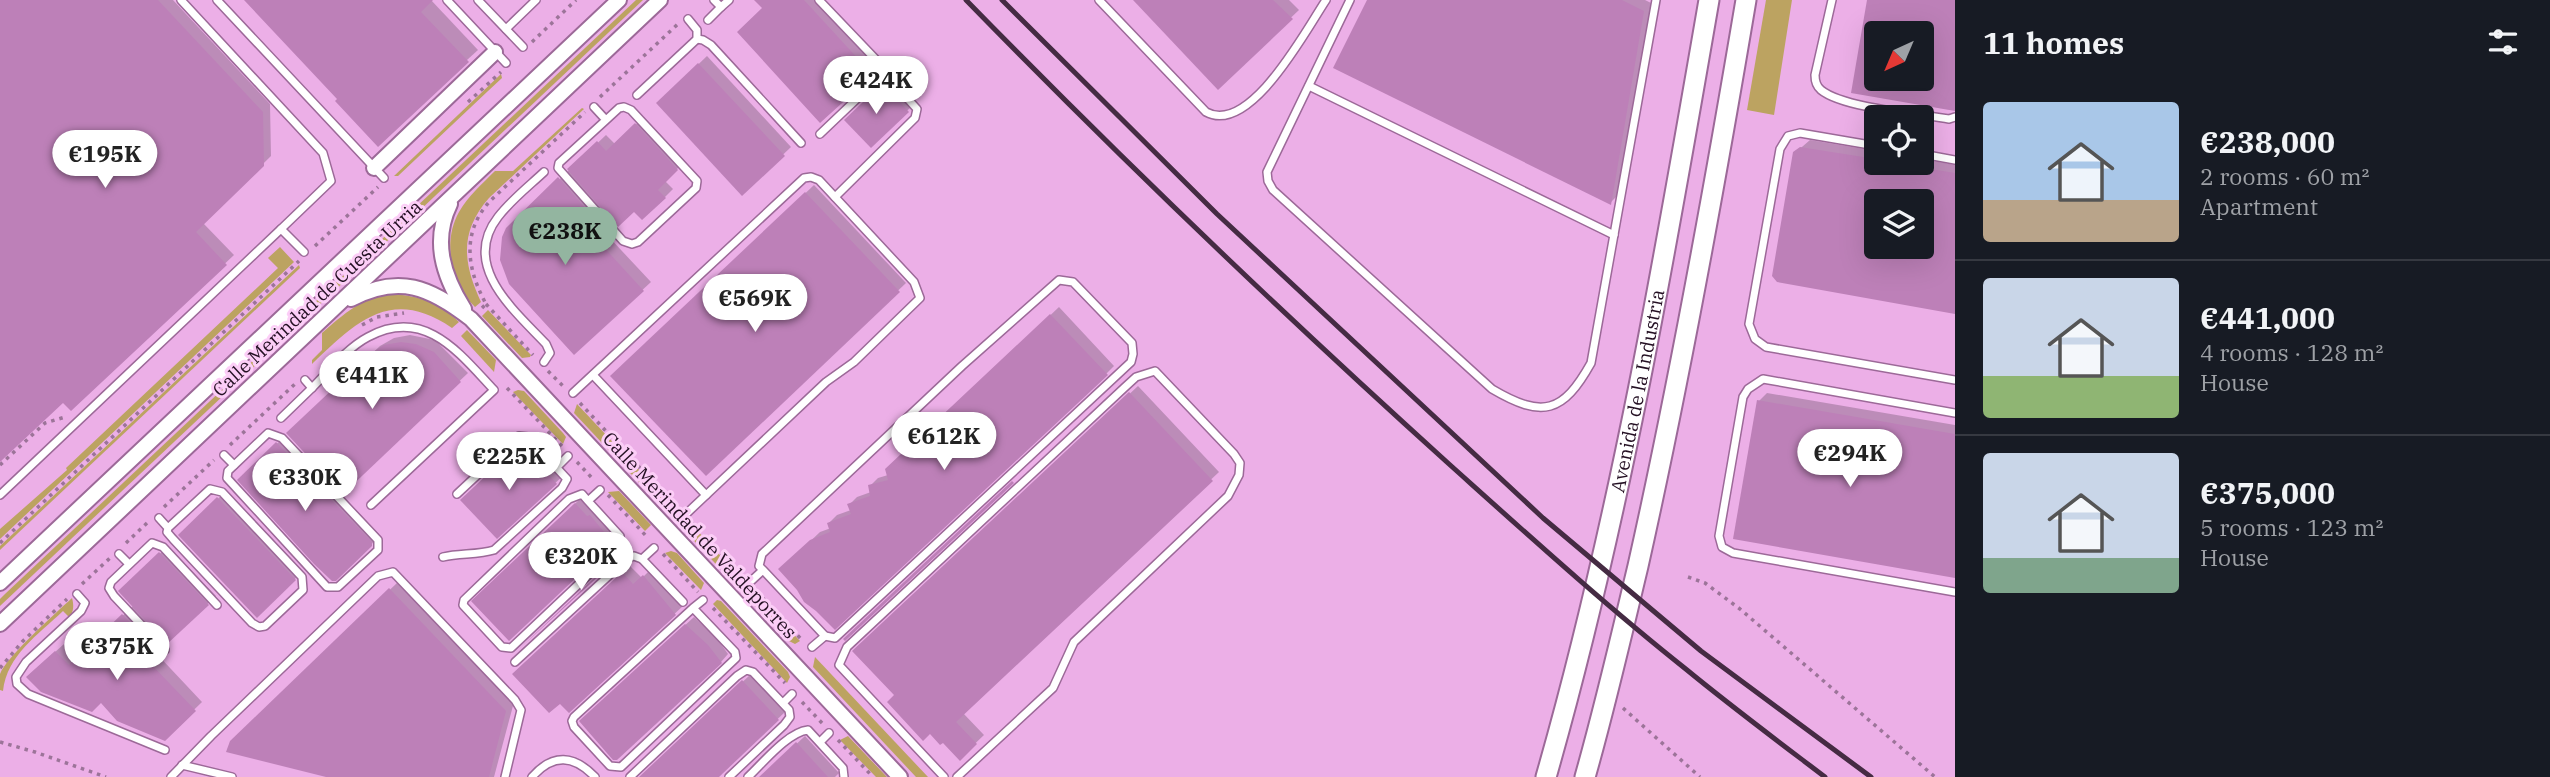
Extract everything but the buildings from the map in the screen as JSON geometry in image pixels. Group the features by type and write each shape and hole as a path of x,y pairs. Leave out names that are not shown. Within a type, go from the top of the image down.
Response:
{"main road":[{"name":"Avenida de la Industria","path":"1546,777 1623,470 1709,0"},
{"name":"Avenida de la Industria","path":"1585,777 1609,694 1662,463 1746,0"}],"street":[{"name":"Calle Merindad de Cuesta Urria","path":"0,583 620,0"},
{"name":"Calle Merindad de Cuesta Urria","path":"0,624 660,0"},
{"path":"379,177 495,52"},
{"name":"Calle Merindad de Valdeporres","path":"455,194 443,218 440,253 449,284 471,319 900,777"},
{"name":"Calle Merindad de Valdeporres","path":"334,307 368,290 402,285 432,292 471,319"}],"lane":[{"path":"0,495 331,181 323,153 181,0"},
{"path":"217,0 379,177"},
{"path":"447,0 507,64"},
{"path":"478,0 526,46"},
{"path":"506,29 536,0"},
{"path":"714,0 721,7"},
{"path":"708,20 729,0"},
{"path":"819,0 884,68 882,75 820,134"},
{"path":"1099,0 1206,112 1213,116 1223,116 1242,109 1254,100 1292,52 1326,0"},
{"path":"1350,0 1267,172 1268,181 1273,190 1492,389 1510,400 1529,406 1548,407 1564,402 1578,386 1591,363 1656,0"},
{"path":"1832,0 1815,75 1815,82 1821,90 1849,102 1949,119 1955,117"},
{"path":"637,95 697,39 697,30 688,19"},
{"path":"697,39 710,45 801,143"},
{"path":"1309,86 1614,235"},
{"path":"835,197 915,118 917,109 897,87"},
{"path":"594,107 606,120"},
{"path":"618,108 631,110 697,181 696,188 638,242 632,244 624,241 558,168 559,163 606,120 618,108"},
{"path":"1864,144 1800,133 1788,136 1780,149 1749,324 1755,339 1766,347 1955,380"},
{"path":"1934,156 1955,160"},
{"path":"544,172 498,216 486,247 489,273 500,295 546,344 550,353 544,362"},
{"path":"573,393 804,178 819,180 835,197 914,282 920,298 854,362 826,382 686,514"},
{"path":"281,229 305,253"},
{"path":"1059,280 1073,282 1132,343 1131,362 832,639 825,636 763,570 759,566 762,554 962,366 1059,280"},
{"path":"281,418 367,337 383,331 418,328 453,346 494,390"},
{"path":"944,777 839,665 846,646 1136,377 1155,371 1240,463 1238,475 1228,496 1073,642 1053,688 957,777"},
{"path":"593,375 706,495"},
{"path":"1955,413 1763,379 1748,389 1743,397 1719,536 1722,547 1733,553 1955,592"},
{"path":"305,380 312,388"},
{"path":"371,505 501,384"},
{"path":"268,433 282,438 379,540 378,550 338,587 327,587 231,484 228,471 234,465 268,433"},
{"path":"443,557 461,553 482,554 494,550 566,483 564,475 528,437 519,436 457,494"},
{"path":"224,455 234,465"},
{"path":"557,467 568,456"},
{"path":"159,517 173,539 251,623 259,627 265,626 303,590 302,577 222,492 210,489 168,528"},
{"path":"588,501 600,490"},
{"path":"582,494 588,501 620,536 619,546 511,648 502,647 463,606 464,600 569,499 582,494"},
{"path":"165,650 111,592 111,582 152,543 163,547 217,605"},
{"path":"642,559 654,548"},
{"path":"119,554 129,564"},
{"path":"515,662 634,555 642,559 683,603"},
{"path":"749,582 763,570"},
{"path":"171,777 378,576 393,572 516,700 521,710 505,777"},
{"path":"77,594 85,603 80,611 26,662 16,677 17,684 28,694 165,750"},
{"path":"693,608 735,652 736,658 621,767 610,766 574,727 574,716 693,608 703,600"},
{"path":"811,648 825,636"},
{"path":"630,777 746,670 753,672 783,703 789,710 790,717 729,777"},
{"path":"783,703 792,694"},
{"path":"748,777 791,737 800,731 808,730 843,768 844,777"},
{"path":"820,742 829,733"},
{"path":"532,777 541,767 557,760 572,760 595,777"},
{"path":"182,765 232,777"}],"path":[{"path":"526,46 576,0"},
{"path":"464,106 507,64"},
{"path":"314,247 379,177"},
{"path":"0,542 305,253"},
{"path":"486,304 749,582"},
{"path":"1688,578 1704,583 1740,609 1934,777"},
{"path":"757,592 811,648"},
{"path":"782,618 789,612"},
{"path":"1609,694 1700,777"},
{"path":"0,742 106,777"}],"shaded area":[{"path":"0,0 1955,0 1955,777 0,777"},
{"path":"636,0 643,0 0,606 0,599 5,594"},
{"path":"1766,0 1792,0 1774,115 1747,110"},
{"path":"501,74 502,78 398,176 394,176"},
{"path":"584,109 489,198 479,211 467,248 470,274 481,302 475,307 460,287 452,262 451,236 459,212 471,195 495,171 513,171"},
{"path":"280,247 294,262 0,539 0,529 67,470 66,468 278,268 268,258"},
{"path":"299,265 300,268 0,550 0,546"},
{"path":"392,294 428,301 444,309 459,322 452,328 430,316 411,310 392,310 376,314 344,335 312,364 312,360 322,350 322,333 362,303"},
{"path":"488,310 530,357 522,358 482,316"},
{"path":"467,330 496,360 494,372 461,336"},
{"path":"524,391 563,433 566,437 563,444 513,392"},
{"path":"577,404 674,507 667,510 662,507 574,413"},
{"path":"619,491 651,525 645,531 608,492"},
{"path":"690,524 740,577 734,579 727,576 686,532"},
{"path":"665,553 677,553 704,583 701,590"},
{"path":"754,592 800,641 795,644 789,641 754,605"},
{"path":"72,598 71,615 69,617 63,611 25,646 11,667 3,691 0,690 0,674 4,666"},
{"path":"717,600 721,601 788,672 790,677 787,683 713,604"},
{"path":"815,657 928,777 916,777 813,667"},
{"path":"848,736 887,777 876,777 840,740"}],"railway":[{"path":"966,0 1204,236 1449,464 1626,620 1825,777"},
{"path":"1002,0 1217,214 1543,518 1701,651 1871,777"}]}
